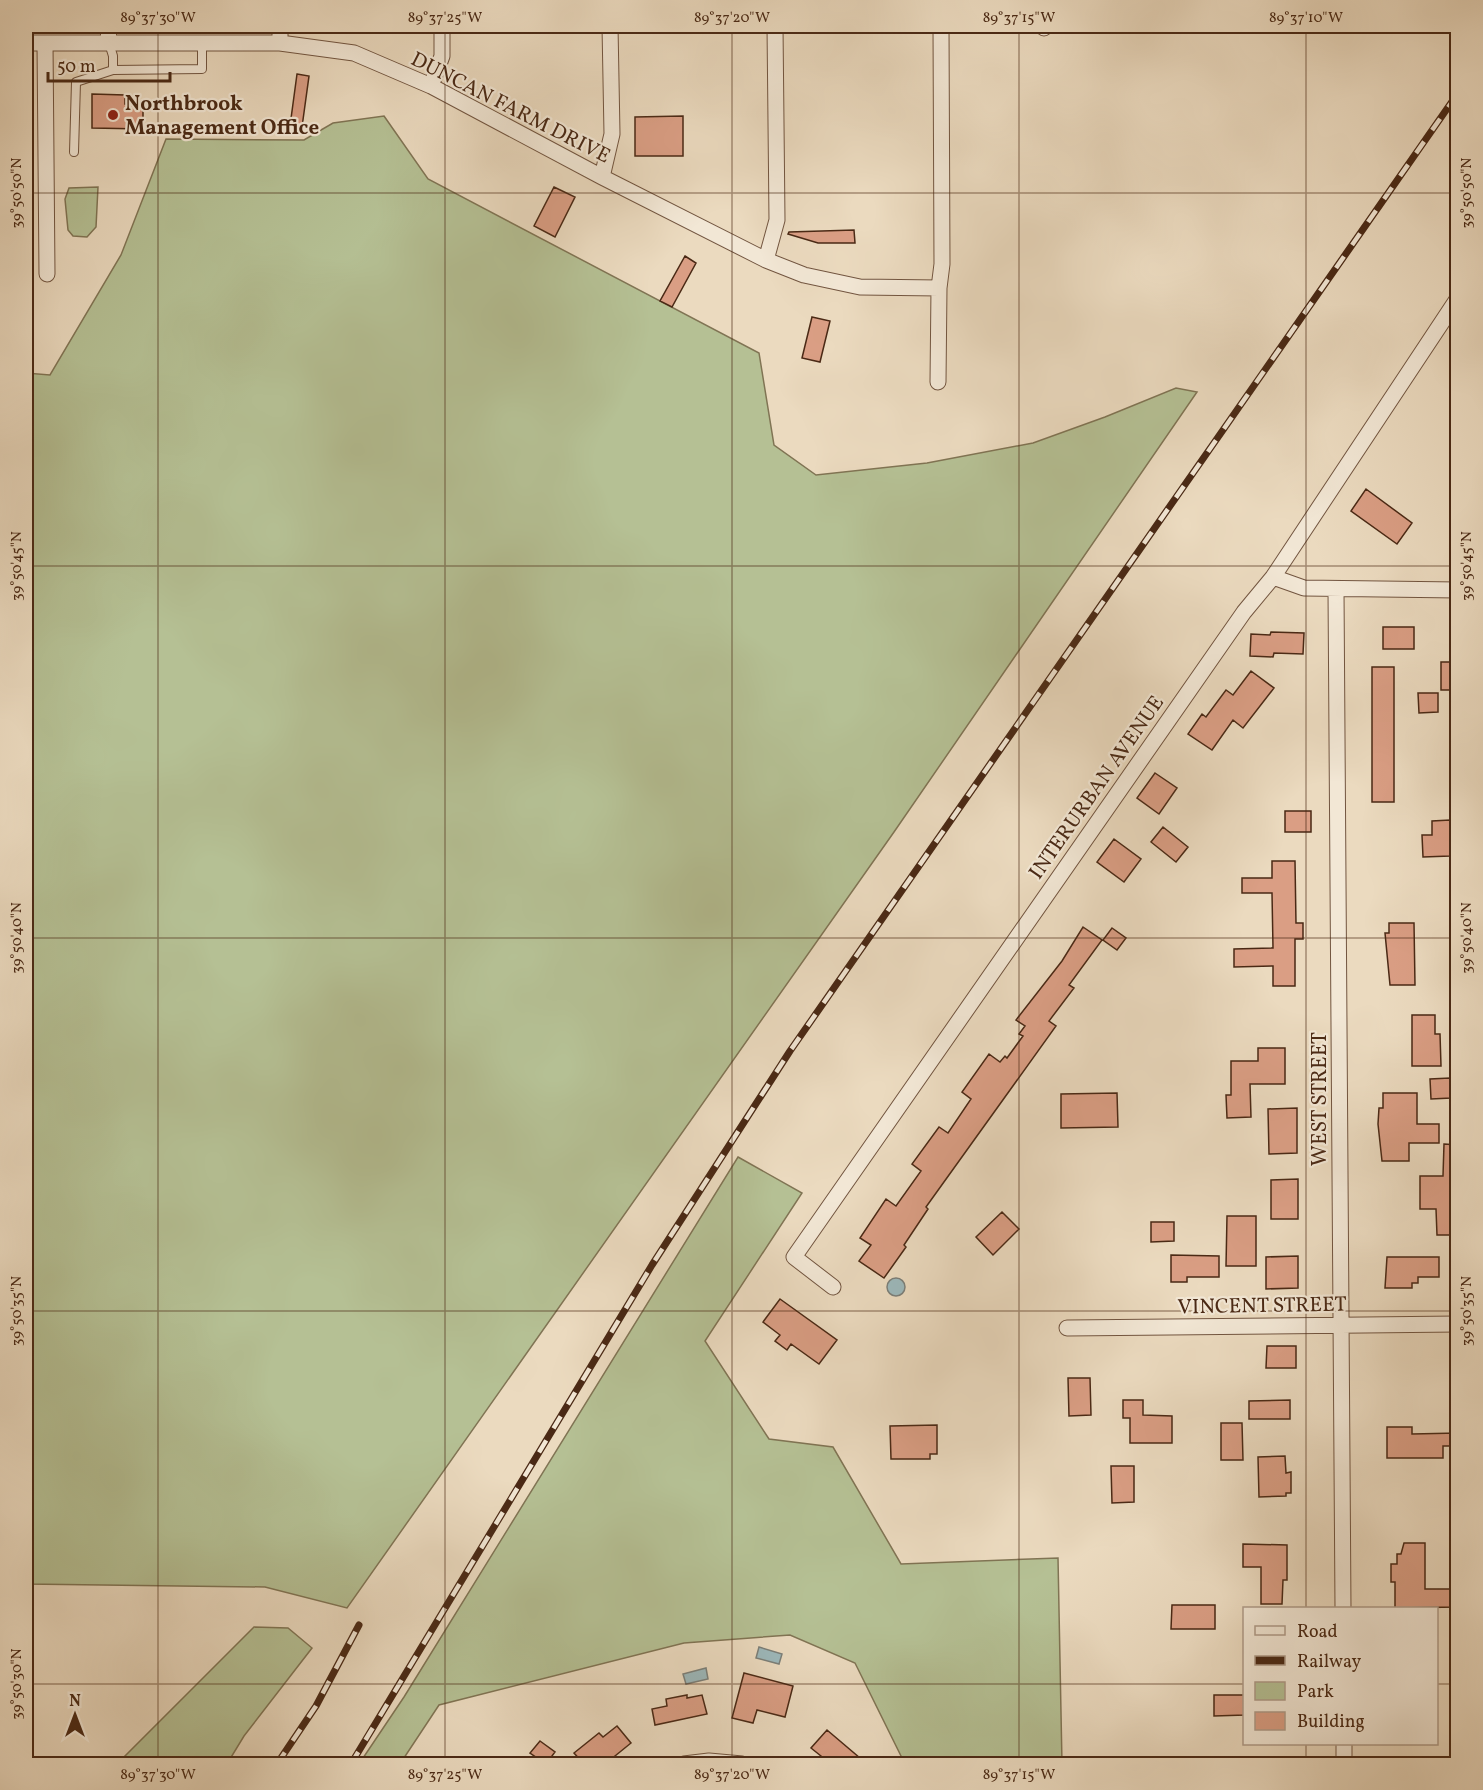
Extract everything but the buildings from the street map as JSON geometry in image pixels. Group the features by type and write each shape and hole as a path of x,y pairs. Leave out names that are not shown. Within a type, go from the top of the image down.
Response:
{"street":[{"path":"108,26 108,43"},
{"path":"280,26 280,43"},
{"path":"431,86 442,56 442,26"},
{"path":"602,177 612,134 610,26"},
{"path":"766,260 777,220 775,26"},
{"path":"938,382 939,288 942,264 941,26"},
{"name":"DUNCAN FARM DRIVE","path":"26,43 280,43 354,53 431,86 602,177 766,260 804,275 840,285 939,288"},
{"path":"45,43 47,274"},
{"name":"INTERURBAN AVENUE","path":"833,1287 794,1257 1237,622 1273,577 1458,298"},
{"path":"1273,577 1304,588 1458,590"},
{"name":"WEST STREET","path":"1336,590 1343,1607"},
{"name":"VINCENT STREET","path":"1067,1328 1458,1324"},
{"path":"1344,1745 1344,1764"},
{"path":"684,1764 709,1761 742,1764"}],"lane":[{"path":"74,152 76,82 113,70 202,69 202,42"},
{"path":"108,43 113,56 113,70"}],"green space":[{"path":"384,116 428,179 759,353 774,445 816,475 927,463 1033,443 1176,388 1197,392 894,832 347,1608 265,1587 26,1584 26,373 50,375 121,255 166,139 304,140 333,123"},
{"path":"98,187 96,227 87,237 73,236 68,230 65,199 69,188"},
{"path":"738,1157 802,1193 705,1341 769,1439 833,1447 901,1564 1058,1558 1062,1764 905,1764 855,1663 790,1635 684,1643 439,1705 400,1764 359,1764 404,1697"},
{"path":"254,1627 288,1628 312,1648 244,1736 227,1764 117,1764"}],"water":[{"path":"896,1278 904,1283 905,1287 900,1295 896,1296 888,1291 887,1287 892,1279"},
{"path":"759,1647 782,1654 779,1664 756,1658"},
{"path":"706,1668 708,1679 686,1684 683,1674"}],"railway":[{"path":"351,1764 652,1265 790,1051 1458,93"},
{"path":"277,1764 316,1706 359,1625"}],"place":[{"name":"Northbrook Management Office","path":"113,115"}]}
